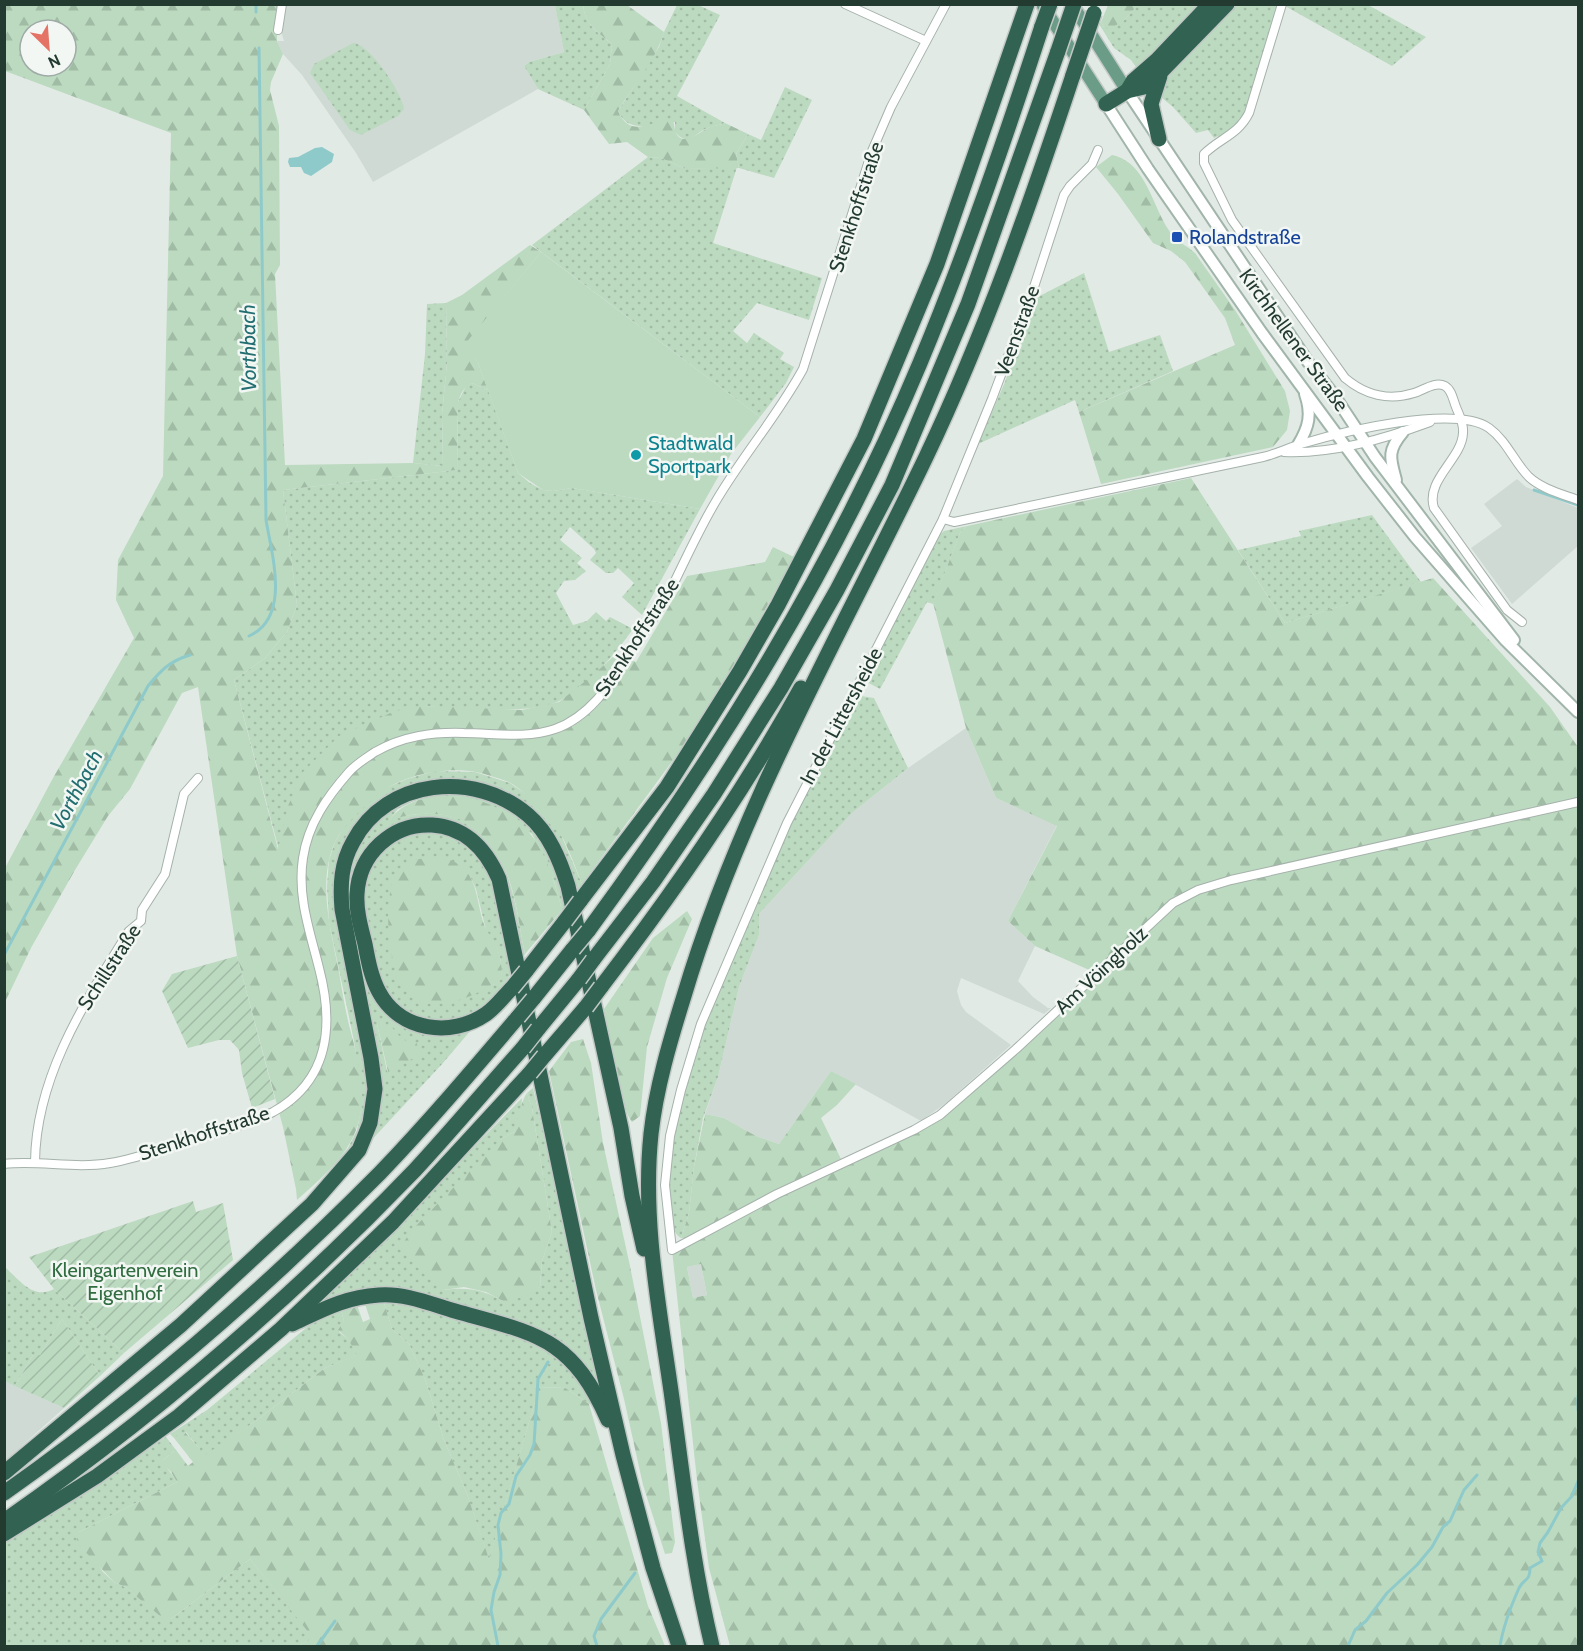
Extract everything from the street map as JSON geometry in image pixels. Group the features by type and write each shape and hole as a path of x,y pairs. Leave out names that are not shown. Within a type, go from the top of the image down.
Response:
{"highway":[{"path":"680,1647 653,1568 623,1455 535,1077 505,901 498,879 486,854 464,834 435,825 408,827 381,842 372,852 365,864 357,894 358,913 370,970 380,994 389,1005 411,1022 424,1027 452,1028 465,1024 485,1014 512,988 526,971 565,921 667,787 740,671 802,559 864,439 902,353 937,264 1027,4"},
{"path":"4,1493 44,1465 160,1374 276,1272 380,1172 439,1109 533,999 588,931 672,814 762,671 818,571 864,483 920,363 1004,141 1050,4"},
{"path":"4,1521 99,1452 182,1386 298,1284 415,1169 524,1048 579,979 673,853 782,688 892,485 968,304 1073,4"},
{"path":"1127,91 1133,81 1157,60 1209,4"},
{"path":"1106,104 1127,91 1144,87 1162,72 1227,4"},
{"path":"712,1647 690,1538 651,1249 647,1188 651,1131 661,1081 696,954 731,861 807,697 928,452 988,314 1034,191 1095,9"},
{"path":"1160,139 1151,104 1162,72"},
{"path":"4,1534 97,1476 179,1416 281,1329 393,1222 535,1077 544,1056 601,987 684,874 743,786 793,703 896,518"},
{"path":"762,671 802,559"},
{"path":"4,1473 181,1325 312,1204 359,1150 370,1123 375,1089 342,909 340,888 342,871 353,842 373,815 389,803 422,789 462,786 480,789 499,796 527,814 538,825 560,862 571,900 621,1128 632,1196 663,1334"},
{"path":"281,1329 334,1304 381,1295 414,1299 529,1332 561,1350 581,1370 598,1398 623,1455"}],"main road":[{"name":"Kirchhellener Straße","path":"1043,4 1148,169 1303,388 1391,506 1505,640 1578,712"},
{"name":"Kirchhellener Straße","path":"1073,4 1127,91 1288,333 1365,442 1542,675"},
{"path":"1298,445 1306,431 1310,416 1303,388"},
{"path":"1398,486 1390,453 1403,432"}],"street":[{"path":"279,30 282,4"},
{"path":"845,4 926,40"},
{"name":"Stenkhoffstraße","path":"4,1164 111,1163 252,1121 275,1111 303,1088 321,1057 327,1031 324,989 306,918 302,886 303,856 308,837 322,804 351,769 386,746 404,738 445,733 536,734 557,728 572,720 602,695 666,597 721,492 790,393 803,369 872,151 891,107 946,4"},
{"name":"Kirchhellener Straße","path":"1282,4 1260,80 1245,120 1231,136 1204,154 1204,163 1232,220 1345,378 1369,393 1390,397 1412,394 1432,385 1444,386 1449,390 1461,418 1464,435 1434,488 1431,499 1434,508 1507,610 1522,622"},
{"name":"Veenstraße","path":"943,519 1034,287 1064,195 1092,164 1098,150"},
{"path":"943,519 954,522 1282,452 1298,445 1357,430 1417,420 1461,418 1487,426 1502,438 1531,478 1551,490 1578,500"},
{"path":"1282,452 1303,453 1346,446 1403,432 1437,420"},
{"name":"In der Littersheide","path":"672,1250 665,1185 670,1136 701,1024 787,823 943,519"},
{"name":"Schillstraße","path":"34,1162 37,1128 60,1052 80,1011 129,931 141,921 142,910 165,874 184,794 198,778"},
{"name":"Am Vöingholz","path":"672,1250 777,1194 914,1130 940,1115 1023,1042 1173,903 1198,890 1232,880 1578,802"}],"shaded area":[{"path":"555,4 564,52 529,62 524,66 538,89 373,182 356,153 302,75 283,54 277,41 284,41 281,31 284,5"},
{"path":"1517,479 1526,487 1578,508 1578,546 1512,604 1471,548 1502,526 1484,504"},
{"path":"966,728 996,798 1057,825 1008,921 1035,946 1018,981 1033,997 1051,1008 1044,1014 961,978 957,991 961,1005 966,1012 1011,1045 946,1103 921,1121 831,1071 779,1144 756,1136 724,1118 705,1114 718,1077 739,987 759,935 759,914 852,813 908,768"},
{"path":"701,1264 707,1295 693,1298 687,1267"},
{"path":"5,1381 64,1408 5,1461"}],"green space":[{"path":"1108,4 1138,5 1124,20 1110,29 1104,27 1101,22"},
{"path":"1285,4 1368,5 1426,37 1392,66"},
{"path":"4,5 277,5 277,41 283,54 270,90 279,126 280,265 275,274 285,465 413,463 443,466 442,414 447,363 446,303 462,295 530,245 541,252 466,344 478,363 488,390 472,383 464,389 460,396 457,470 283,490 297,605 287,632 265,658 234,680 278,849 288,806 303,772 339,736 395,711 423,706 522,710 559,702 616,654 636,662 687,576 765,562 773,547 794,557 740,655 682,748 582,884 561,834 546,813 512,784 480,773 450,770 422,774 395,784 383,790 343,830 335,842 330,857 327,873 327,907 346,1012 359,1067 362,1089 361,1110 353,1137 338,1161 297,1200 283,1127 237,956 198,687 182,693 130,789 108,816 75,870 32,946 5,1002 5,868 53,778 134,638 116,600 118,560 163,476 171,133 24,78 78,78 78,18 18,18 18,76 5,71"},
{"path":"555,5 583,5 589,23 612,44 610,64 584,110 538,89 524,66 529,62 564,52"},
{"path":"583,5 627,5 664,32 650,63 618,111 623,120 636,127 672,119 676,133 683,139 691,138 708,128 725,123 748,134 736,154 739,168 686,169 661,158 648,157 627,142 609,144 584,110 610,64 612,44 589,23"},
{"path":"677,5 698,5 720,15 677,96 725,123 707,128 687,139 683,139 675,132 675,122 635,126 622,118 618,111 659,47"},
{"path":"1138,5 1200,5 1144,64 1136,67 1131,60 1114,48 1099,24 1101,22 1104,27 1124,20"},
{"path":"1233,5 1278,5 1246,110 1238,125 1219,139 1218,136 1214,138 1208,130 1196,133 1161,97 1160,88 1181,60"},
{"path":"353,43 367,51 384,70 404,109 398,116 361,135 350,130 310,73 314,64"},
{"path":"785,87 812,100 774,178 739,168 736,154 748,134 761,140"},
{"path":"1112,155 1125,160 1135,168 1143,179 1168,229 1176,239 1195,253 1235,310 1285,391 1290,411 1287,430 1273,447 1101,484 1079,412 1235,345 1225,318 1185,262 1171,251 1153,243 1096,167"},
{"path":"648,157 661,158 686,169 737,167 713,243 822,278 809,320 757,303 733,331 747,343 754,333 784,353 780,359 794,367 786,383 760,417 532,245"},
{"path":"541,252 760,417 731,454 700,509 572,488 543,490 518,473 478,363 465,344"},
{"path":"1084,273 1109,352 1160,335 1173,371 1079,412 1075,400 978,444 1005,382 1034,299"},
{"path":"446,303 447,363 442,414 443,466 413,463 425,354 427,304"},
{"path":"472,383 488,390 518,473 530,483 543,490 572,488 700,509 642,615 622,597 634,583 618,568 613,573 606,573 590,560 596,553 594,549 570,527 560,540 582,558 577,563 586,571 575,580 564,581 556,593 573,625 587,621 596,612 606,621 610,617 633,629 610,659 582,686 549,705 494,710 423,706 279,850 234,680 265,658 287,632 297,605 283,490 457,470 458,402 466,386"},
{"path":"1191,478 1285,623 1433,578 1550,707 1578,747 1578,1646 730,1646 709,1568 672,1250 940,1115 1096,973 1035,946 1008,921 1057,826 996,798 966,728 933,603 960,533 967,526","holes":["701,1264 707,1295 693,1298 687,1267"]},
{"path":"1372,515 1421,582 1285,623 1238,550 1301,536 1299,531"},
{"path":"967,526 960,533 933,604 927,602 880,689 863,680 938,536 944,531"},
{"path":"855,695 874,698 908,768 852,813 759,914 759,935 739,987 718,1077 703,1118 689,1213 681,1238 675,1232 671,1219 669,1173 678,1109 687,1077 709,1015 790,823"},
{"path":"435,771 475,772 510,783 537,802 556,823 582,884 562,910 554,881 532,834 464,796 416,800 398,809 389,820 409,815 441,814 461,819 479,832 498,857 508,878 525,954 477,1023 443,1063 367,1145 330,1170 348,1148 357,1130 361,1109 361,1089 354,1041 329,922 327,886 329,860 335,842 345,825 381,790","holes":["470,876 476,889 486,930 497,948 501,962 502,977 496,984 479,991","377,1024 403,1040 388,1072 387,1071"]},
{"path":"464,796 487,803 520,823 532,836 549,868 562,910 525,954 508,877 479,832 460,819 450,816 418,814 388,821 405,806 422,799"},
{"path":"439,856 453,861 469,875 486,929 498,950 502,977 497,984 464,998 425,1004 417,1003 397,975 390,945 389,897 397,872 405,864"},
{"path":"687,911 692,919 667,978 647,1047 640,1116 632,1122 619,1086 604,1009 653,938"},
{"path":"237,956 275,1099 252,1108 242,1073 239,1050 230,1040 219,1040 188,1048 162,991 172,974"},
{"path":"377,1024 390,1025 403,1040 416,1042 421,1054 388,1072"},
{"path":"583,1039 591,1063 603,1143 661,1423 675,1542 672,1553 665,1554 643,1485 596,1290 549,1071 571,1042"},
{"path":"831,1071 856,1084 837,1105 821,1118 841,1159 765,1196 688,1238 681,1238 689,1213 694,1167 705,1114 724,1118 756,1136 779,1144"},
{"path":"533,1088 601,1386 599,1387 577,1355 566,1347 419,1293 321,1302 522,1098 521,1112 514,1132 501,1139 443,1290 474,1290 503,1301 540,1287 542,1261 552,1232 532,1108 527,1093"},
{"path":"527,1093 532,1108 552,1232 542,1261 540,1287 511,1302 503,1301 486,1292 464,1287 443,1290 416,1266 402,1245 411,1231 501,1139 514,1132 521,1105"},
{"path":"5,1176 6,1268 34,1291 47,1292 54,1289 124,1353 100,1376 62,1319 40,1355 33,1355 15,1386 5,1381"},
{"name":"Kleingartenverein Eigenhof","path":"193,1201 196,1212 223,1203 233,1260 124,1353 54,1289 29,1257"},
{"path":"384,1303 421,1307 523,1335 572,1366 594,1402 589,1404 564,1387 539,1388 489,1560 467,1494 444,1440 425,1379 409,1344 392,1329"},
{"path":"384,1303 392,1329 409,1344 425,1379 444,1440 467,1494 489,1559 539,1388 564,1387 589,1404 648,1606 665,1646 298,1646 313,1638 250,1559 171,1619 165,1620 125,1587 114,1582 77,1543 79,1532 177,1482 163,1464 163,1460 176,1450 188,1466 193,1462 175,1437 185,1432 205,1455 257,1420 325,1368 357,1355 348,1339 338,1330 344,1321 341,1310 357,1305 363,1322 370,1319 365,1304"},
{"path":"341,1310 344,1321 339,1332 348,1339 358,1355 325,1368 205,1456 186,1432 174,1438 170,1434 207,1410 312,1323"},
{"path":"62,1319 100,1376 64,1408 15,1386 33,1355 40,1355"},
{"path":"166,1437 176,1450 163,1460 177,1482 79,1532 103,1572 114,1582 171,1619 250,1559 314,1638 298,1646 5,1646 5,1543 77,1498"}],"water":[{"path":"322,147 334,154 332,162 311,176 304,173 301,167 290,167 289,158 298,157"}],"waterway":[{"name":"Vorthbach","path":"256,4 256,12"},
{"name":"Vorthbach","path":"249,636 262,627 270,615 276,584 266,520 259,48"},
{"path":"1534,490 1578,505"},
{"name":"Vorthbach","path":"4,955 148,686 166,667 190,655"},
{"path":"498,1646 491,1610 500,1575 501,1554 498,1525 501,1513 509,1504 516,1476 530,1455 534,1444 538,1379 548,1362"},
{"path":"1578,1396 1578,1410"},
{"path":"1348,1646 1355,1630 1366,1621 1387,1593 1417,1565 1432,1547 1443,1527 1450,1521 1464,1490 1477,1475"},
{"path":"1500,1646 1503,1631 1519,1588 1528,1578 1530,1568 1542,1561 1538,1552 1540,1543 1561,1508 1572,1496 1578,1481"},
{"path":"597,1646 594,1636 601,1619 635,1573"},
{"path":"317,1646 335,1621"}],"place":[{"name":"Rolandstraße","path":"1177,237"},
{"name":"Stadtwald Sportpark","path":"636,455"}]}
